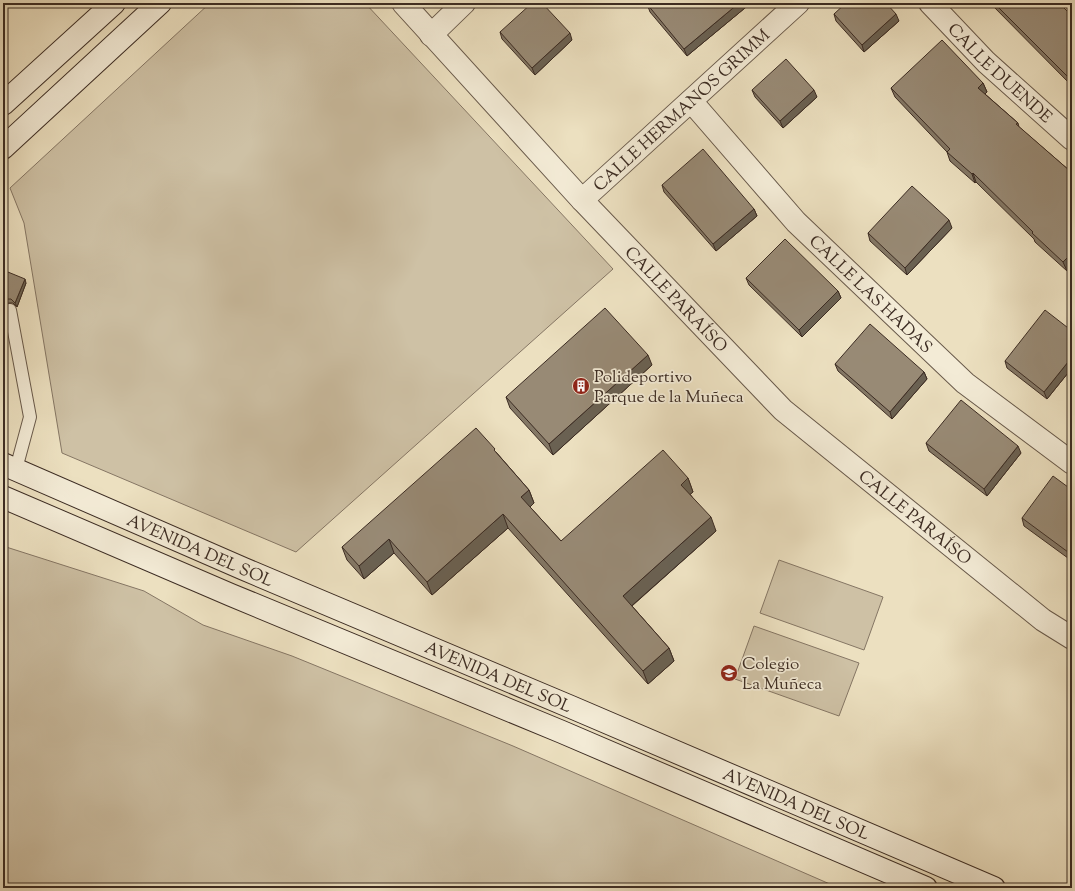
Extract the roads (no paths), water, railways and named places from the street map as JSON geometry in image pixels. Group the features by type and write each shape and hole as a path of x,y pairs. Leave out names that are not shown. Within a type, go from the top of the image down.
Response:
{"street":[{"path":"3,104 114,3"},
{"path":"3,148 160,3"},
{"name":"CALLE PARAÍSO","path":"403,3 582,200 783,410 1043,620 1072,638"},
{"path":"431,34 464,3"},
{"name":"CALLE HERMANOS GRIMM","path":"582,200 798,3"},
{"name":"CALLE DUENDE","path":"930,3 986,62 1072,139"},
{"name":"CALLE LAS HADAS","path":"691,101 796,222 965,383 1072,464"},
{"name":"AVENIDA DEL SOL","path":"10,467 244,569 994,888"},
{"name":"AVENIDA DEL SOL","path":"3,497 231,595 569,736 926,888"}],"lane":[{"path":"10,310 30,417 10,467"}],"place":[{"name":"Polideportivo Parque de la Muñeca","path":"581,386"},
{"name":"Colegio La Muñeca","path":"729,673"}]}
